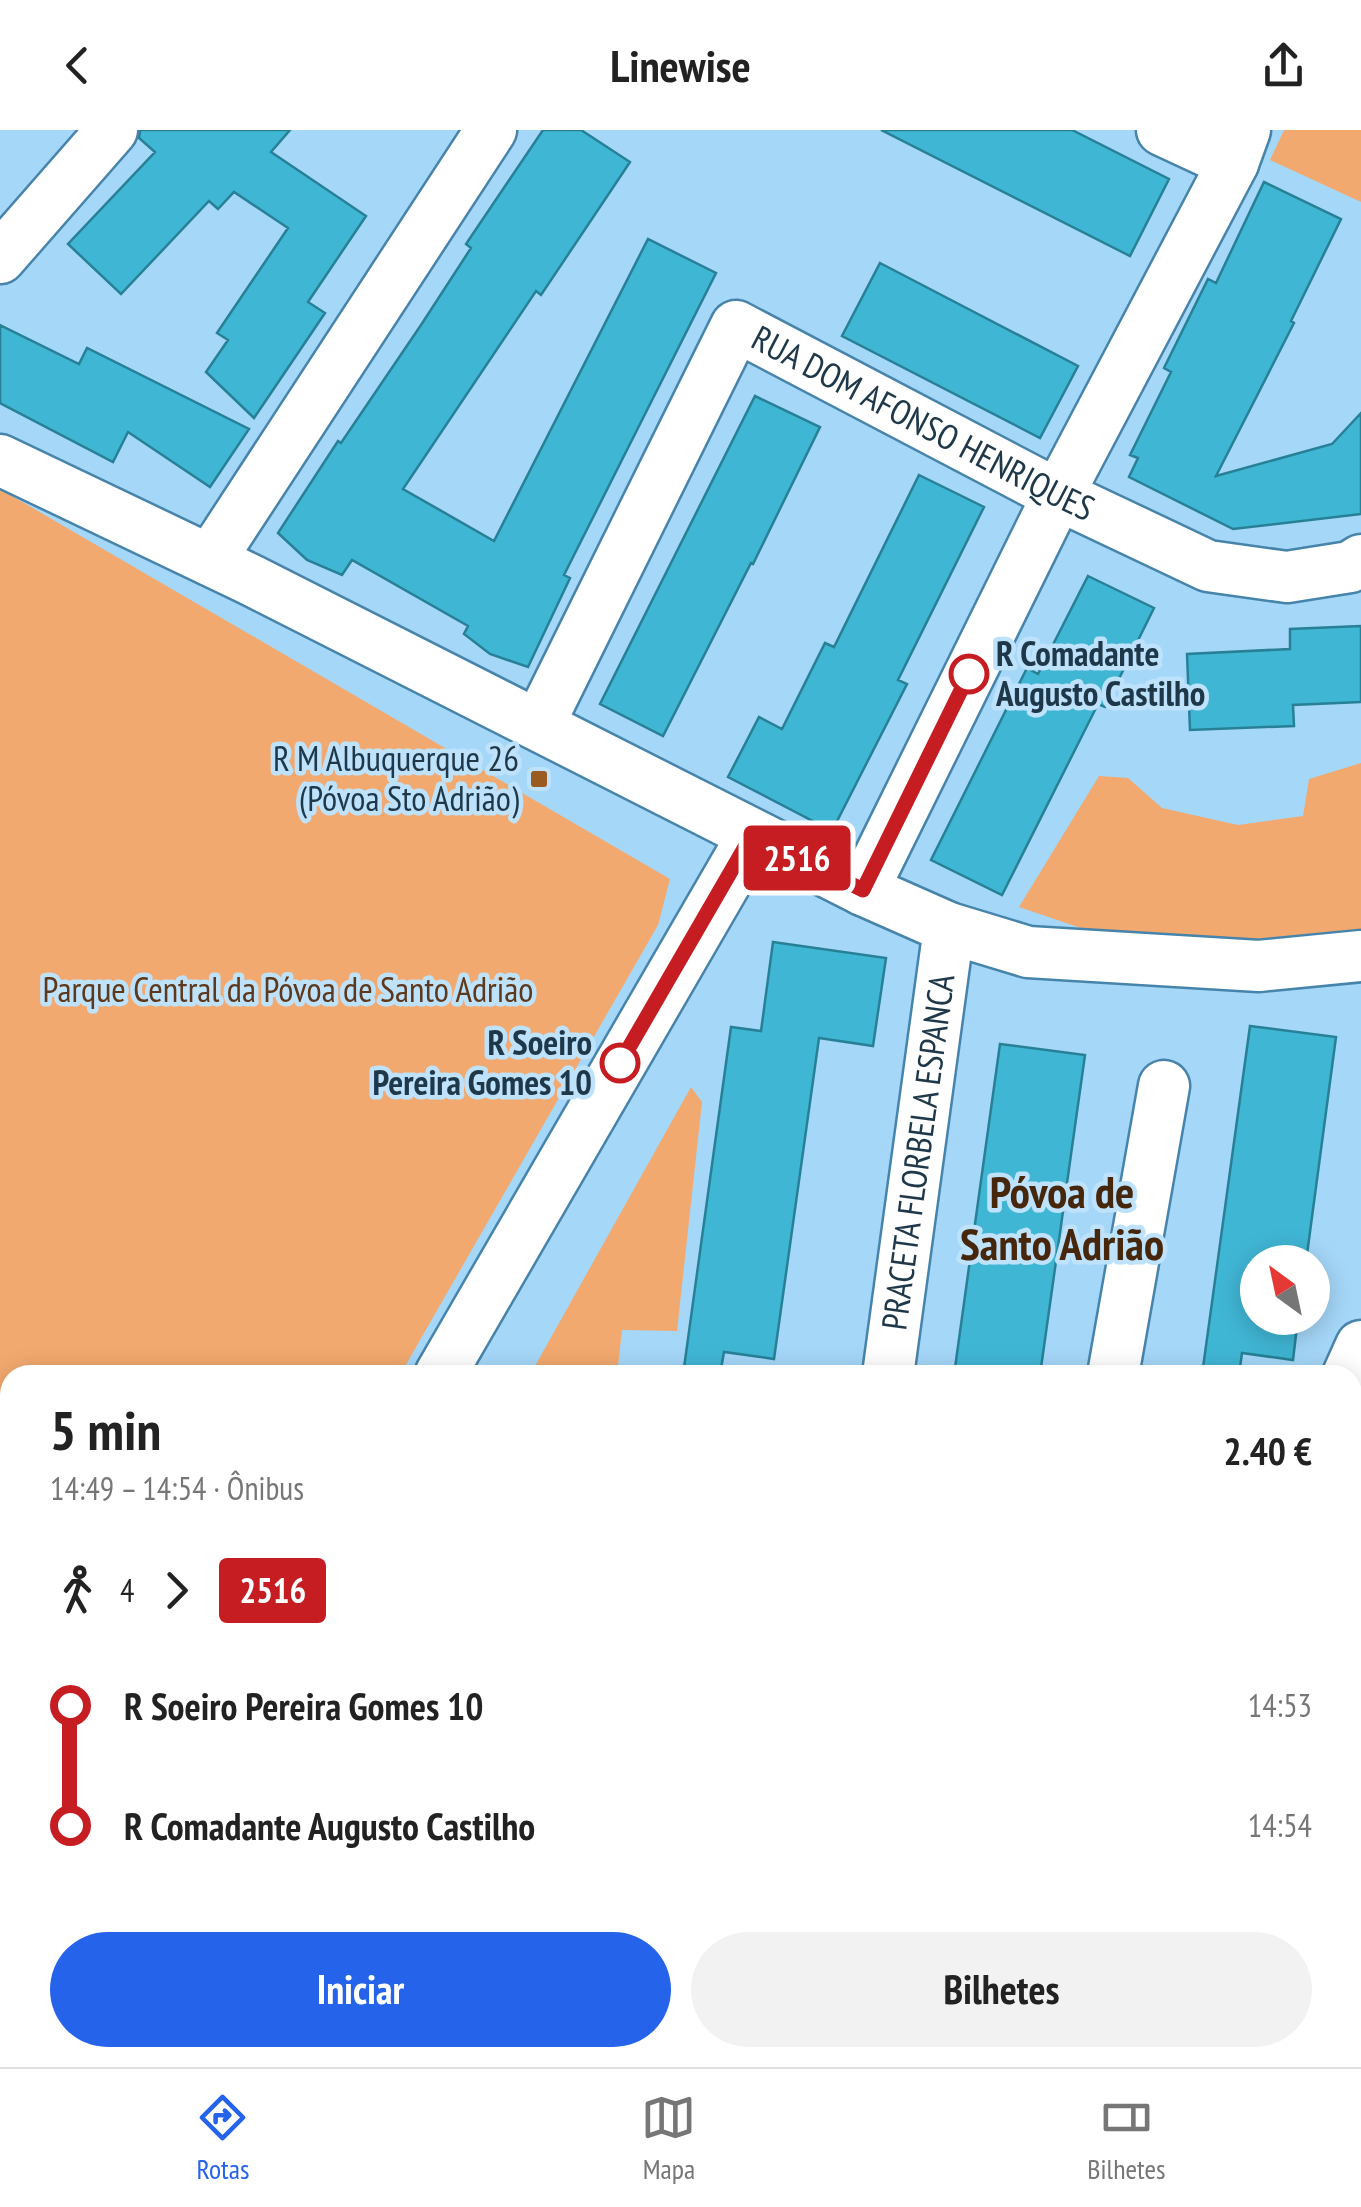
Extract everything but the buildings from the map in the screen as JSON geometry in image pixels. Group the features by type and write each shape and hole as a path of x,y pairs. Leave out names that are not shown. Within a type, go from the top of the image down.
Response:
{"street":[{"path":"0,258 112,130"},
{"path":"210,560 491,130"},
{"path":"863,890 1058,494 1239,146 1162,130"},
{"name":"RUA DOM AFONSO HENRIQUES","path":"538,724 736,326 1058,494 1208,566 1287,577 1350,567 1361,560"},
{"path":"0,460 210,560 863,890 949,928 1028,952 1174,962 1259,966 1361,956"},
{"path":"446,1365 752,835"},
{"name":"PRACETA FLORBELA ESPANCA","path":"889,1365 949,928"},
{"path":"1115,1365 1164,1086"}],"green space":[{"path":"1284,130 1361,130 1361,202 1270,160"},
{"name":"Parque Central da Póvoa de Santo Adrião","path":"0,489 670,879 658,925 406,1365 0,1365"},
{"path":"1361,763 1361,932 1295,946 1116,940 1019,907 1099,776 1128,778 1162,808 1238,825 1303,816 1309,779"},
{"path":"691,1087 702,1102 677,1331 622,1330 618,1365 536,1365"}],"bus line":[{"name":"2516","path":"620,1063 752,835 863,890 969,674"}],"place":[{"name":"R Comadante Augusto Castilho","path":"969,674"},
{"name":"R M Albuquerque 26 (Póvoa Sto Adrião)","path":"539,779"},
{"name":"R Soeiro Pereira Gomes 10","path":"620,1063"}],"district":[{"name":"Póvoa de Santo Adrião","path":"1062,1218"}]}
